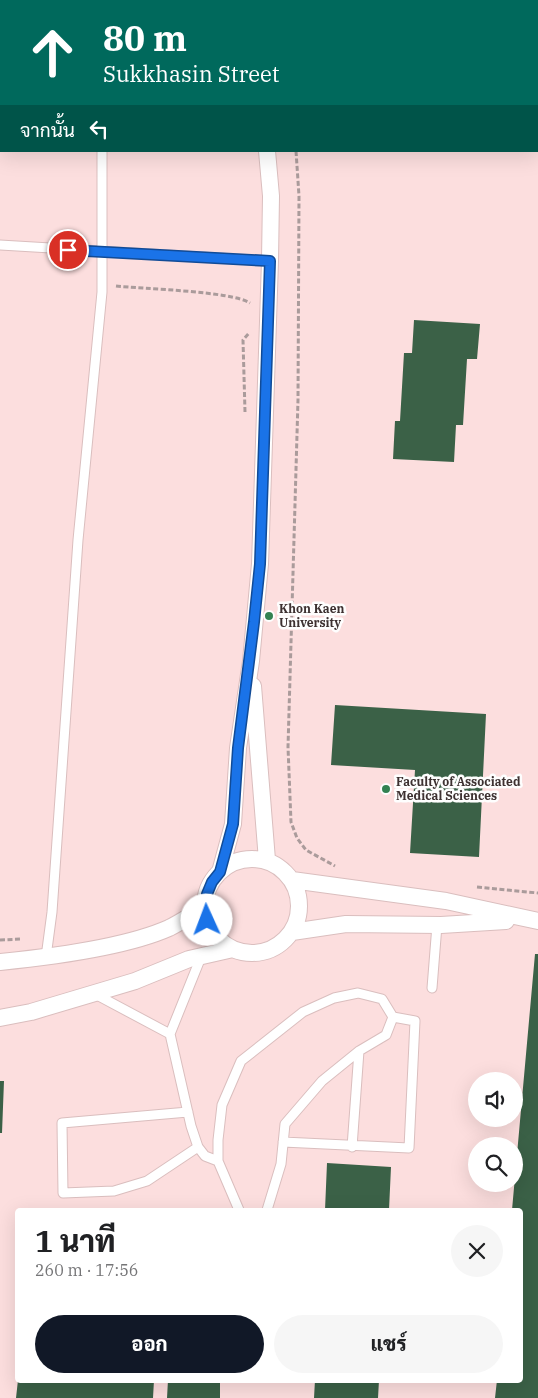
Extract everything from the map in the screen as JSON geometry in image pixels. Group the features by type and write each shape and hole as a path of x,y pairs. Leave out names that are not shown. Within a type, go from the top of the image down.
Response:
{"street":[{"path":"220,872 233,824 238,748 251,661 260,564 270,261 271,196 267,152"},
{"path":"251,661 260,748 262,824 267,860"},
{"path":"242,860 267,860 281,868 292,880 298,892 300,906 298,920 292,932 272,950 259,953 245,953 232,949 213,932 207,920 205,907 212,882 220,872 242,860"},
{"path":"292,880 446,901 530,920"},
{"path":"0,962 46,957 127,941 169,928 205,907"},
{"path":"292,932 346,924 437,925 530,920"},
{"path":"0,1018 31,1012 135,981 201,956 232,949"}],"lane":[{"path":"46,957 52,912 78,540 102,285 102,152"},
{"path":"0,245 270,261"},
{"path":"432,988 437,925"},
{"path":"201,956 170,1034 198,1147 205,1156 218,1161"},
{"path":"94,993 170,1034"},
{"path":"237,1208 218,1161 220,1122 226,1096 241,1061 303,1012 334,998 358,993 382,999 392,1017 386,1035 359,1051 322,1081 294,1111 285,1124 281,1164 268,1208"},
{"path":"283,1142 352,1148 409,1148 415,1021 392,1017"},
{"path":"352,1148 359,1051"},
{"path":"188,1112 62,1123 63,1193 114,1190 147,1181 198,1147"}],"path":[{"path":"296,152 299,196 298,400 288,747 290,822 297,838 306,850 323,861 342,868"},
{"path":"102,285 243,298 251,304"},
{"path":"245,417 243,399 243,340 251,331"},
{"path":"473,886 538,893"},
{"path":"0,940 48,936"}],"shaded area":[{"name":"Khon Kaen University","path":"0,152 538,152 538,1398 0,1398"}],"building":[{"path":"414,320 480,324 477,359 467,359 463,425 456,425 454,462 393,459 395,421 400,421 404,353 412,353"},
{"name":"Faculty of Associated Medical Sciences","path":"335,705 486,714 479,857 410,853 415,770 331,765"},
{"path":"535,954 538,954 538,1398 495,1398 497,1383 523,1383 523,1208 512,1208 514,1192 523,1192 523,1137 519,1137 519,1127 523,1127 523,1088"},
{"path":"0,1081 4,1081 2,1133 0,1133"},
{"path":"327,1163 391,1167 389,1208 325,1208"},
{"path":"18,1383 154,1383 153,1398 16,1398"},
{"path":"168,1383 220,1383 220,1398 167,1398"},
{"path":"315,1383 379,1383 378,1398 314,1398"}],"place":[{"name":"Khon Kaen University","path":"269,616"},
{"name":"Faculty of Associated Medical Sciences","path":"386,789"}],"route":[{"path":"68,250 270,261 260,564 251,661 238,748 233,824 220,872 212,882 207,894 205,907 207,920"}]}
